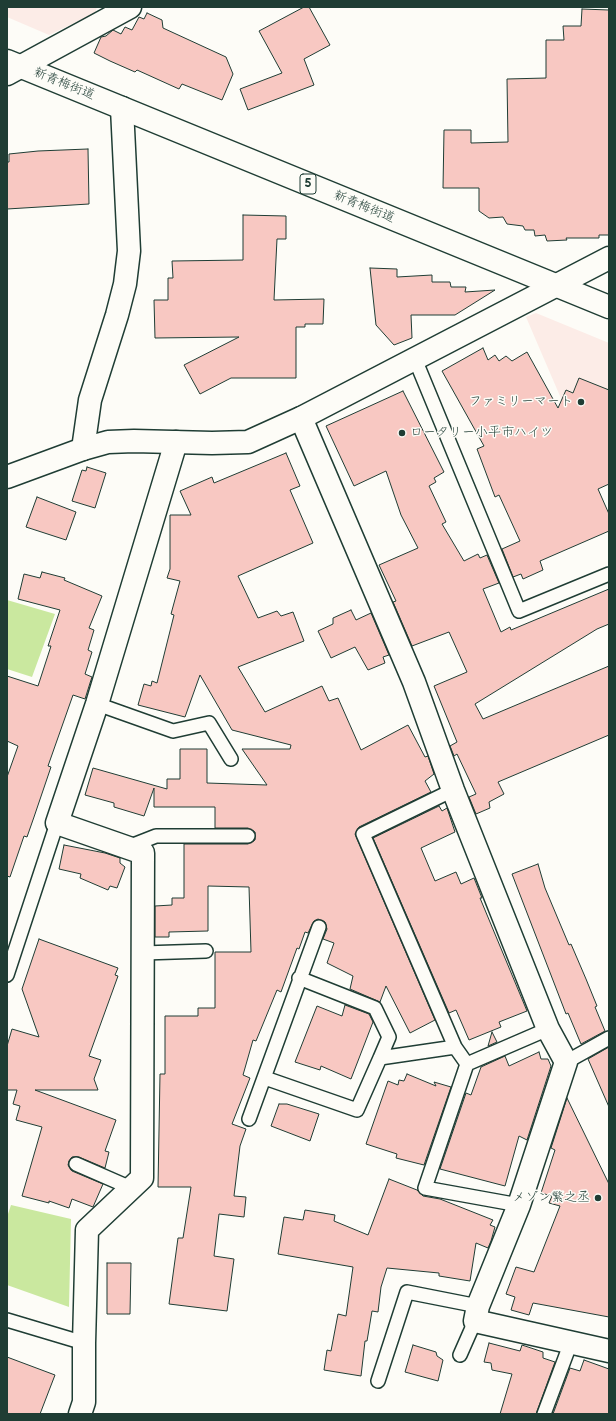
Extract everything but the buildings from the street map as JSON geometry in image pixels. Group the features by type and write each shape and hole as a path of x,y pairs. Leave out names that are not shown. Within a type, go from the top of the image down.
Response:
{"street":[{"path":"11,67 129,7"},
{"name":"新青梅街道","path":"11,67 122,108 609,307"},
{"path":"83,449 90,400 117,315 125,284 129,251 122,108"},
{"path":"7,477 83,449 108,442 248,442 301,418 609,258"},
{"path":"301,418 414,682 453,790 548,1029 566,1062 519,1205 477,1313 571,1342 609,1351"},
{"path":"80,1414 84,1402 87,1230 142,1178 143,853 57,823 97,704 176,442"}],"lane":[{"path":"415,359 519,611 609,574"},
{"path":"97,704 173,731 209,723 231,759"},
{"path":"453,790 363,834 455,1047 467,1064"},
{"path":"7,975 57,823"},
{"path":"128,847 156,836 248,836"},
{"path":"249,1119 266,1078 299,978 319,927"},
{"path":"143,953 206,951"},
{"path":"266,1078 357,1110 389,1037 375,1008 299,978"},
{"path":"519,1205 425,1188 467,1064 548,1029"},
{"path":"566,1062 609,1038"},
{"path":"380,1058 455,1047"},
{"path":"76,1164 131,1188"},
{"path":"378,1381 407,1292 477,1313 460,1355"},
{"path":"7,1320 84,1343"},
{"path":"544,1414 571,1342"}],"shaded area":[{"path":"7,7 97,7 95,13 49,35 7,17"},
{"path":"536,313 609,343 609,435 581,445 526,317"}],"green space":[{"path":"7,600 55,614 32,677 7,669"},
{"path":"11,1205 71,1219 69,1307 7,1285 7,1217"}],"place":[{"name":"ファミリーマート","path":"581,402"},
{"name":"ロータリー小平市ハイツ","path":"402,433"},
{"name":"メゾン繁之丞","path":"598,1198"}]}
